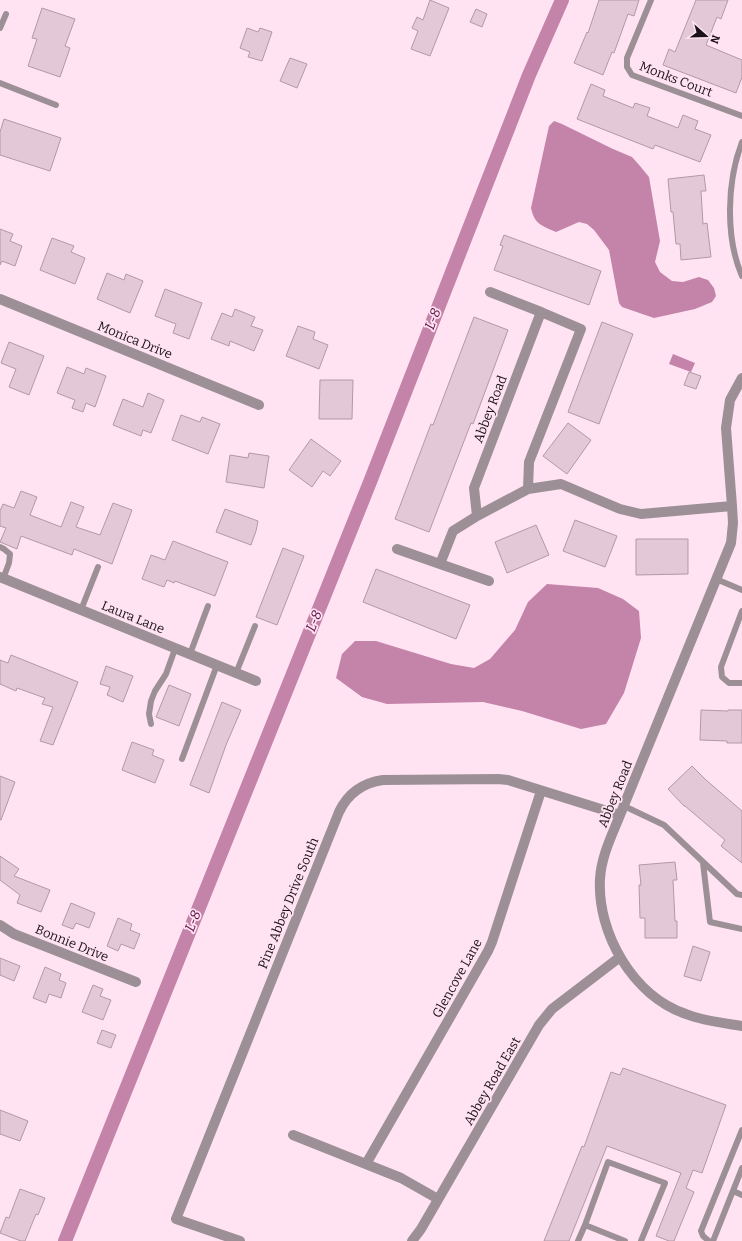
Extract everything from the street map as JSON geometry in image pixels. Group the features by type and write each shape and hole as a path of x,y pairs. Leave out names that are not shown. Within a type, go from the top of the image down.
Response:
{"street":[{"path":"490,292 581,328 529,462 528,489"},
{"name":"Monica Drive","path":"0,299 259,405"},
{"name":"Abbey Road","path":"477,516 474,488 541,312"},
{"name":"Abbey Road","path":"742,378 730,400 726,428 733,523 731,543 605,854 600,878 601,902 612,943 636,979 651,994 667,1005 685,1014 742,1026"},
{"path":"440,564 453,531 477,516 528,489 561,484 620,509 641,514 732,506"},
{"path":"397,549 489,581"},
{"name":"Laura Lane","path":"1,578 256,681"},
{"name":"Pine Abbey Drive South","path":"240,1241 176,1219 339,812 343,803 349,796 361,787 374,781 498,779 508,780 541,791 622,811"},
{"name":"Glencove Lane","path":"366,1164 488,951 541,791"},
{"name":"Bonnie Drive","path":"0,925 14,934 136,982"},
{"name":"Abbey Road East","path":"412,1241 438,1199 538,1025 552,1009 620,957"},
{"path":"293,1135 401,1178 438,1199"}],"lane":[{"name":"Monks Court","path":"651,0 628,58 627,67 632,75 742,116"},
{"path":"0,28 6,14"},
{"path":"0,83 56,105"},
{"path":"742,142 731,192 730,220 734,248 742,276"},
{"path":"0,548 4,549 10,554 9,563 1,578"},
{"path":"81,610 98,567"},
{"path":"716,579 742,590"},
{"path":"190,654 208,606"},
{"path":"742,611 721,666 722,677 729,683 742,683"},
{"path":"236,673 255,626"},
{"path":"151,724 149,714 151,701 155,691 166,674 175,649"},
{"path":"182,759 217,666"},
{"path":"622,811 664,825 737,894 742,895"},
{"path":"703,863 710,922 742,929"},
{"path":"709,1241 703,1236 701,1231 742,1130"},
{"path":"578,1241 608,1162 665,1183 641,1241"},
{"path":"713,1241 742,1168"},
{"path":"733,1191 742,1195"},
{"path":"585,1225 625,1241"}],"shaded area":[{"path":"554,121 632,157 640,166 649,177 660,241 655,262 660,272 672,281 683,282 699,277 708,280 714,288 716,296 712,302 695,309 654,318 622,307 619,303 609,250 594,230 587,224 579,222 556,232 539,224 534,218 531,208 549,126"},
{"path":"673,354 695,363 691,372 669,364"},
{"path":"547,584 598,588 623,599 639,611 641,638 624,693 606,724 581,729 522,711 483,702 387,704 362,697 336,678 342,654 355,641 376,641 451,664 474,668 490,659 515,630 528,602"}],"building":[{"path":"430,0 449,8 430,56 411,49 418,31 412,28 417,17 423,20"},
{"path":"599,0 639,0 634,16 628,14 614,53 612,52 603,75 574,63 587,32 588,33"},
{"path":"696,0 728,0 721,19 717,17 706,45 742,60 742,77 736,93 663,65 669,49 675,52"},
{"path":"42,8 75,19 65,46 70,48 60,77 28,66 37,39 32,38"},
{"path":"476,9 487,14 482,27 470,22"},
{"path":"247,28 258,32 260,28 272,32 262,61 248,57 250,52 240,48"},
{"path":"290,58 307,64 297,88 280,81"},
{"path":"591,84 605,90 603,96 633,108 635,103 650,108 647,116 678,128 683,115 698,121 695,129 711,135 700,162 655,145 653,149 577,119"},
{"path":"4,119 61,138 50,171 0,155 0,132"},
{"path":"704,175 706,191 701,191 703,224 707,223 711,257 681,260 680,244 676,244 668,179"},
{"path":"0,229 13,234 10,241 22,246 15,266 2,261 0,265"},
{"path":"504,235 601,271 589,305 494,270 503,246 500,245"},
{"path":"52,238 74,246 71,252 85,258 75,284 40,270"},
{"path":"107,273 124,280 126,274 143,281 130,313 97,299"},
{"path":"165,289 202,303 189,339 173,333 176,324 155,316"},
{"path":"235,309 255,317 251,326 263,330 254,351 230,341 229,346 211,339 222,313 232,317"},
{"path":"474,317 508,330 473,424 471,423 429,532 395,519"},
{"path":"602,322 633,334 599,424 568,412"},
{"path":"298,326 315,332 313,339 328,345 319,369 286,356"},
{"path":"9,342 44,356 29,395 9,387 16,369 1,363"},
{"path":"67,367 84,374 86,368 106,376 95,407 86,403 83,412 72,408 75,400 57,393"},
{"path":"689,372 701,376 696,389 684,385"},
{"path":"320,380 353,380 352,419 319,419"},
{"path":"148,393 164,400 151,433 143,430 141,436 113,425 123,399 143,407"},
{"path":"181,415 200,422 202,417 220,424 208,454 172,440"},
{"path":"568,423 591,440 567,474 543,456"},
{"path":"311,439 341,461 330,476 323,471 312,487 289,470"},
{"path":"249,453 269,456 264,488 226,482 230,455 248,458"},
{"path":"21,491 37,497 30,515 61,527 71,502 84,507 76,527 100,535 113,503 132,510 112,564 74,549 72,555 21,536 17,549 0,542 6,528 0,526 0,511 3,504 14,508"},
{"path":"225,509 258,521 251,545 216,532"},
{"path":"575,520 617,536 605,567 563,551"},
{"path":"536,525 549,555 507,573 495,542"},
{"path":"636,539 688,539 688,574 636,575"},
{"path":"173,541 228,562 215,596 175,581 174,583 167,580 164,587 142,579 151,555 165,560"},
{"path":"283,548 304,556 277,625 256,617"},
{"path":"376,569 470,605 456,639 363,602"},
{"path":"11,655 78,682 53,745 40,741 53,707 42,704 45,698 17,688 16,691 0,684 0,660 8,663"},
{"path":"106,666 133,676 123,702 107,695 110,687 100,684"},
{"path":"169,685 191,694 179,726 156,717"},
{"path":"222,702 241,710 226,745 209,793 190,785"},
{"path":"701,710 742,710 742,743 700,740"},
{"path":"132,742 154,750 152,755 164,760 155,783 122,770"},
{"path":"692,766 742,811 742,863 721,846 725,840 684,806 668,789"},
{"path":"0,776 15,782 1,820 0,820"},
{"path":"0,856 19,869 14,876 50,890 41,912 17,903 20,895 0,880"},
{"path":"675,862 677,880 673,880 677,938 645,938 645,918 640,918 639,885 641,885 639,865"},
{"path":"71,903 95,913 89,928 76,923 73,929 62,925"},
{"path":"118,918 132,924 130,930 140,934 134,949 121,944 118,951 107,946"},
{"path":"693,946 710,952 701,981 684,976"},
{"path":"0,958 20,966 14,981 0,975"},
{"path":"45,967 61,974 59,980 66,983 61,998 49,994 46,1003 33,998"},
{"path":"93,985 103,989 100,996 111,1000 103,1020 82,1012"},
{"path":"102,1030 116,1035 111,1048 97,1043"},
{"path":"623,1068 726,1105 702,1173 693,1170 686,1188 694,1192 674,1241 669,1241 656,1236 681,1173 607,1146 569,1241 544,1241 582,1146 584,1147 611,1072 620,1075"},
{"path":"0,1110 28,1121 20,1141 0,1134"},
{"path":"20,1189 45,1198 38,1215 36,1214 25,1241 21,1241 0,1233 6,1217 9,1218"}],"waterway":[{"name":"L-8","path":"65,1241 370,482 529,75 562,0"}]}
